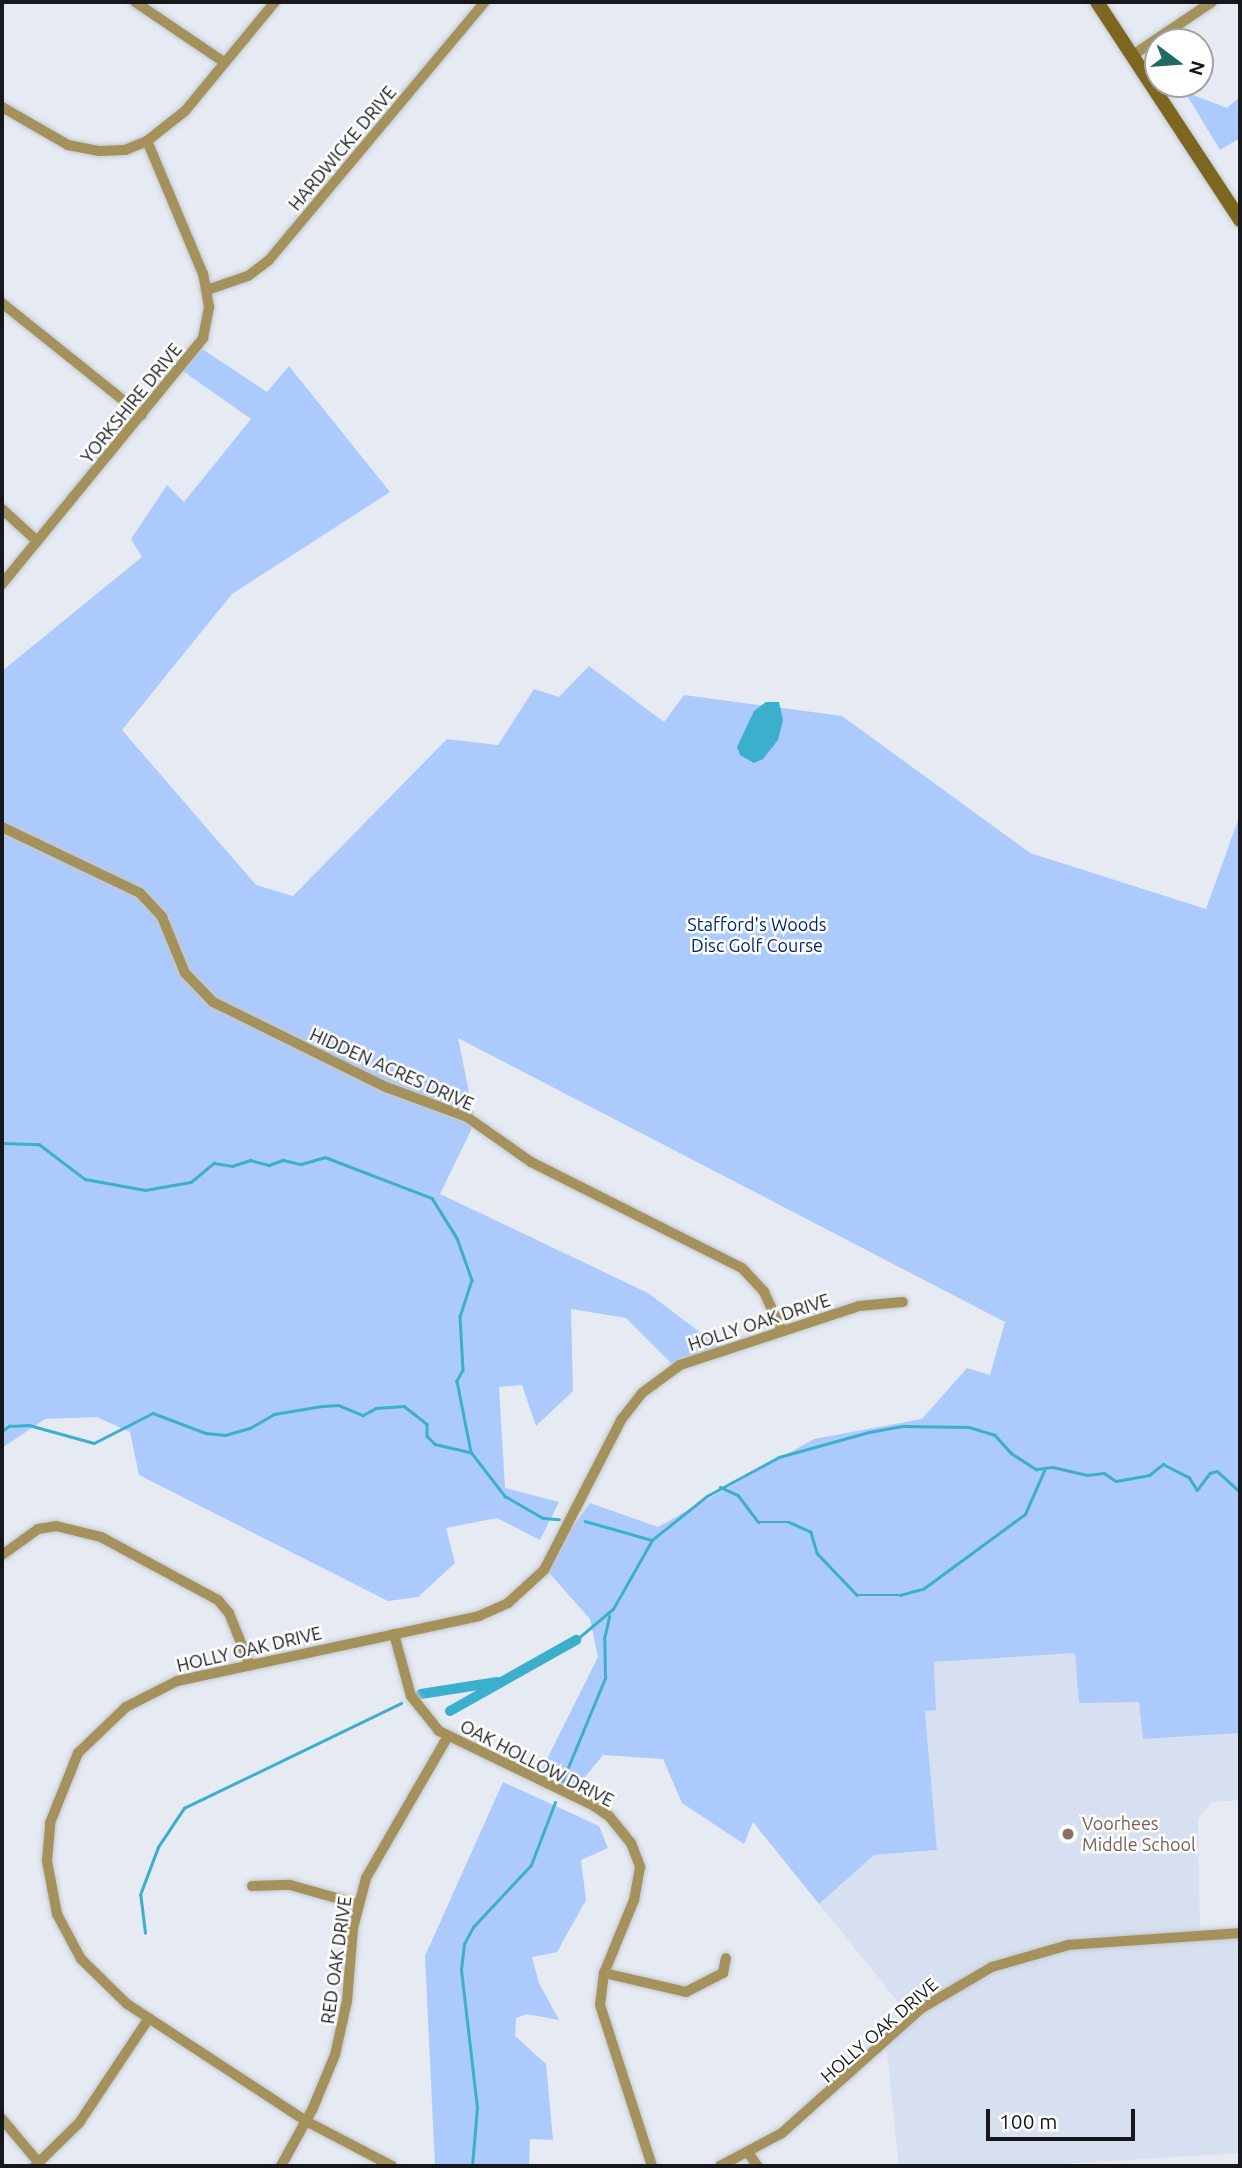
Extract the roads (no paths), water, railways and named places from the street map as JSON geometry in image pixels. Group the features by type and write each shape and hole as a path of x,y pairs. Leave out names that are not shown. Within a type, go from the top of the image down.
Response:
{"main road":[{"path":"1097,2 1240,220"}],"street":[{"path":"135,2 224,62"},
{"path":"2,107 68,145 99,151 125,149 147,141 185,111 275,2"},
{"name":"HARDWICKE DRIVE","path":"207,290 248,276 270,260 485,2"},
{"path":"1133,55 1212,2"},
{"name":"YORKSHIRE DRIVE","path":"2,584 203,338 207,290 147,141"},
{"path":"2,303 142,415"},
{"path":"2,509 37,541"},
{"name":"HIDDEN ACRES DRIVE","path":"2,827 140,894 162,917 185,973 213,1002 386,1087 467,1117 531,1162 742,1268 764,1292 782,1331"},
{"name":"HOLLY OAK DRIVE","path":"392,2166 306,2121 107,1988 69,1938 50,1880 50,1823 78,1753 106,1723 155,1689 248,1663 479,1616 521,1594 561,1542 621,1420 642,1393 680,1365 859,1306 903,1302"},
{"path":"2,1555 38,1529 56,1526 101,1537 218,1600 229,1613 248,1663"},
{"name":"OAK HOLLOW DRIVE","path":"394,1634 411,1696 424,1716 448,1736 594,1806 609,1816 631,1843 639,1867 634,1900 604,1973 600,1990 603,2026 652,2166"},
{"name":"RED OAK DRIVE","path":"281,2166 325,2084 339,2042 358,1904 377,1856 448,1736"},
{"path":"252,1885 290,1885 358,1904"},
{"name":"HOLLY OAK DRIVE","path":"720,2166 748,2152 806,2115 922,2008 992,1967 1078,1944 1240,1933"},
{"path":"604,1973 686,1992 723,1973 726,1958"},
{"path":"2,2119 37,2165 79,2123 149,2018"},
{"path":"748,2152 757,2166"}],"waterway":[{"path":"2,1143 39,1144 85,1179 145,1190 191,1182 214,1163 232,1166 250,1160 269,1165 283,1160 301,1164 325,1157 432,1198 457,1238 472,1280 460,1316 463,1370 457,1381 471,1452 505,1496 543,1518 559,1519"},
{"path":"2,1431 9,1426 29,1425 94,1443 153,1413 206,1433 225,1435 250,1428 274,1414 323,1406 338,1405 363,1415 376,1408 404,1406 427,1424 427,1436 435,1444 471,1452"},
{"path":"576,1640 613,1609 652,1540 707,1496 779,1457 869,1432 903,1426 969,1427 995,1435 1011,1453 1036,1469 1053,1467 1087,1475 1104,1473 1116,1481 1149,1475 1163,1464 1189,1477 1197,1490 1210,1473 1217,1471 1240,1492"},
{"path":"720,1487 738,1495 758,1522 789,1522 811,1532 817,1553 857,1595 900,1595 923,1589 1025,1514 1044,1471"},
{"path":"585,1521 652,1540"},
{"path":"562,1782 605,1678 604,1639 609,1617"},
{"path":"450,1711 576,1640"},
{"path":"421,1694 497,1682"},
{"path":"145,1933 140,1895 158,1847 184,1808 401,1703"},
{"path":"472,2166 477,2108 461,1969 464,1944 473,1927 531,1865 555,1802"}],"place":[{"name":"Voorhees Middle School","path":"1068,1834"}],"park label":[{"name":"Stafford's Woods Disc Golf Course","path":"757,935"}]}
